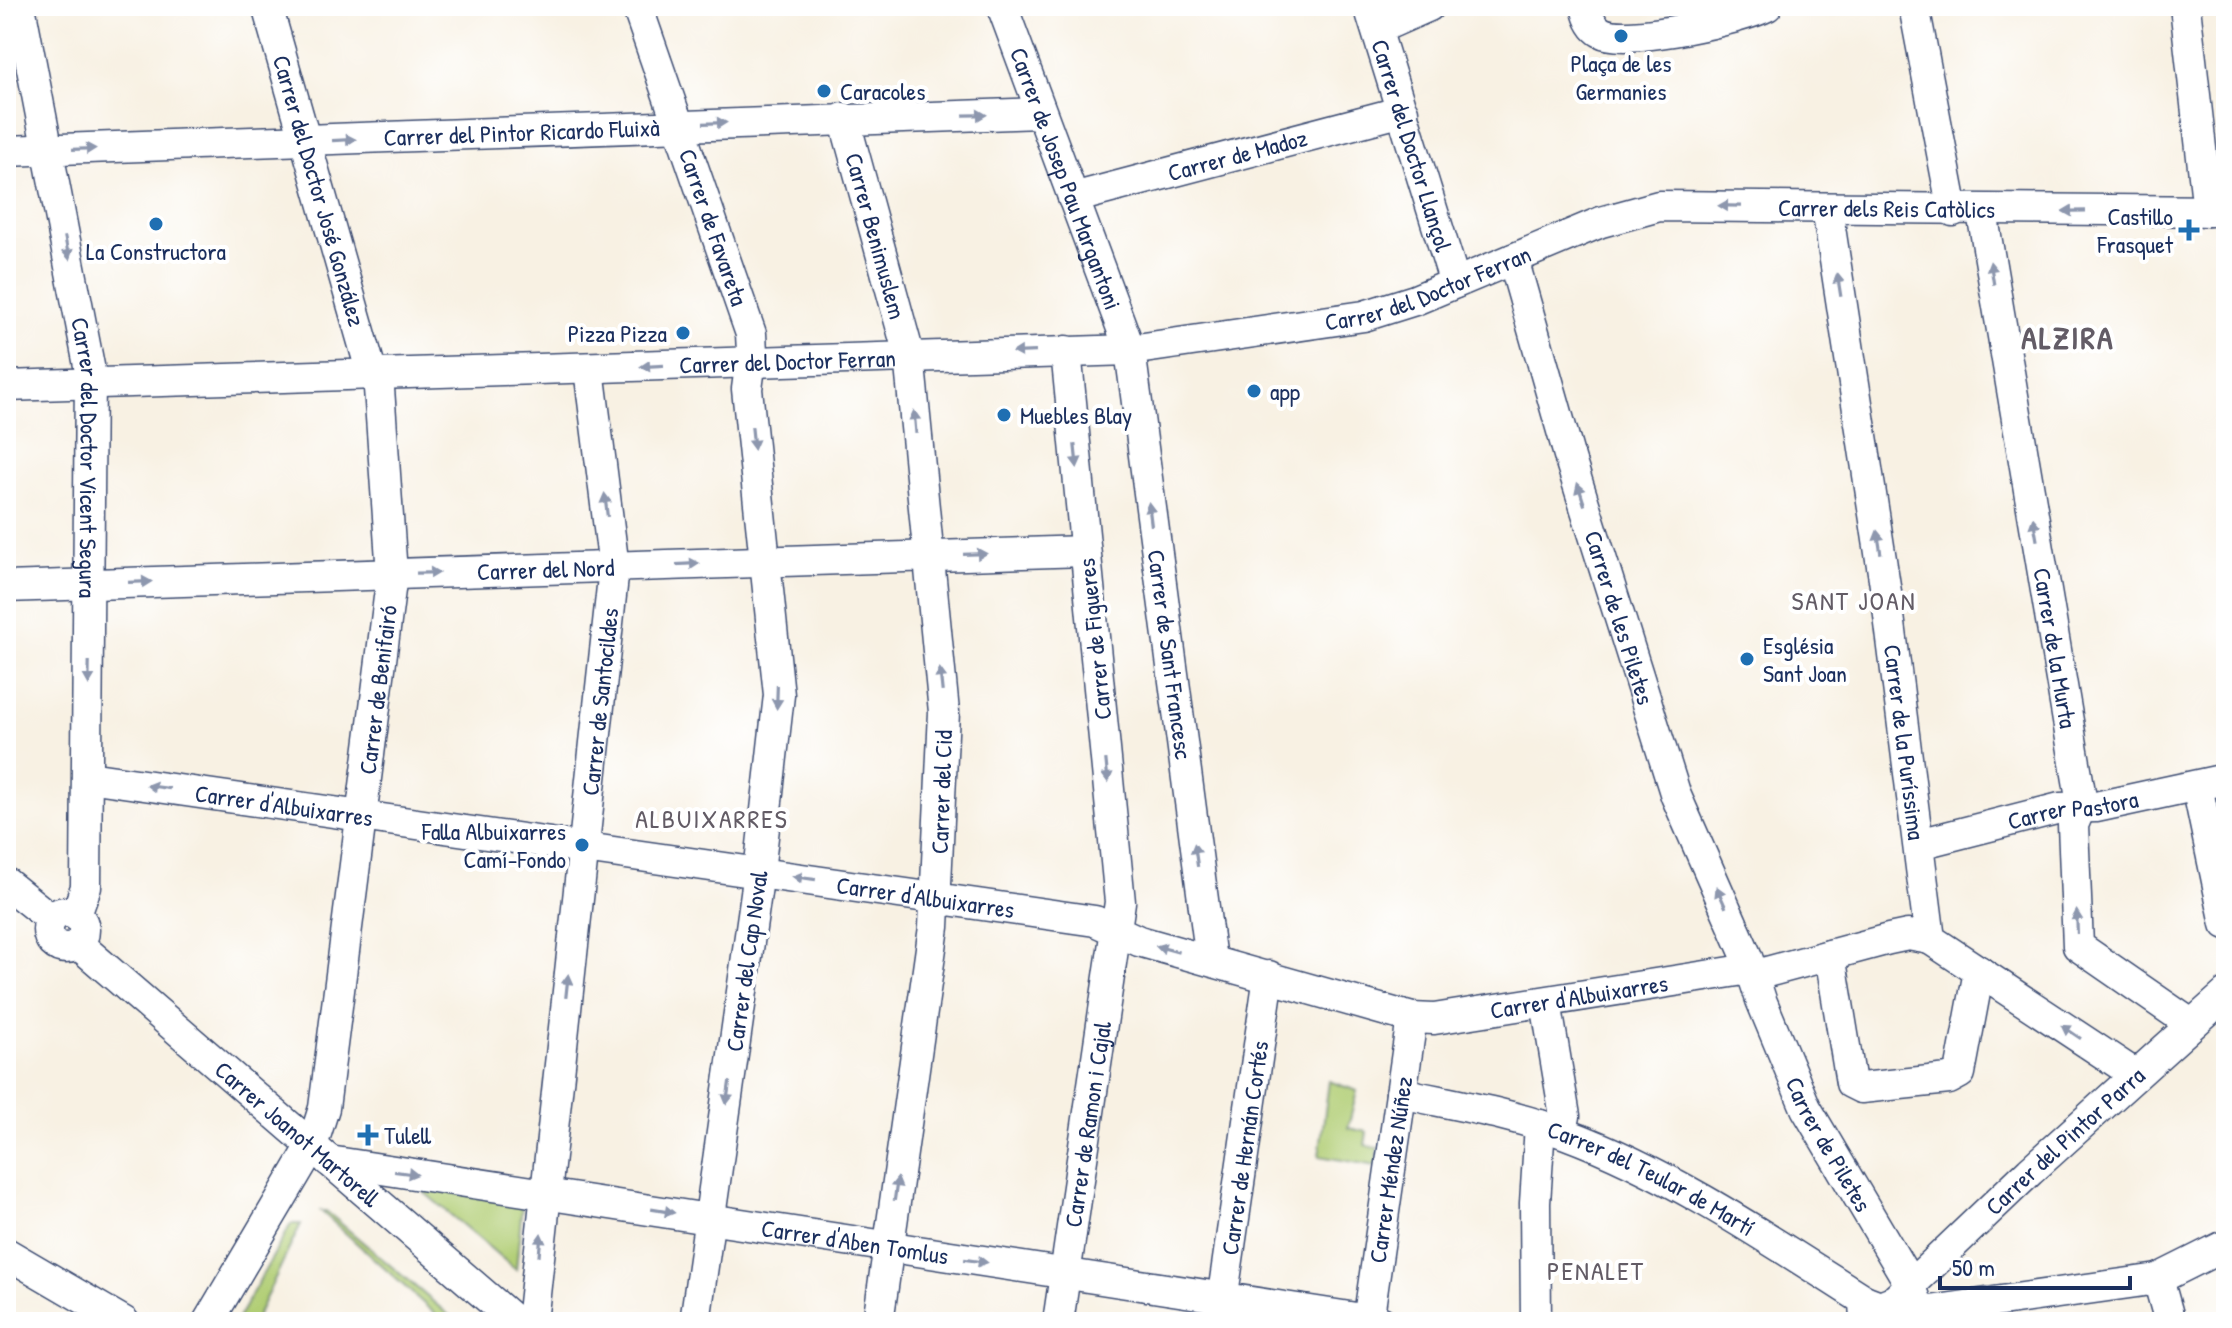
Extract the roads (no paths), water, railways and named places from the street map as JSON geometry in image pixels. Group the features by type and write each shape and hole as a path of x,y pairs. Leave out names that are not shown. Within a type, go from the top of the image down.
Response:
{"street":[{"name":"Carrer del Doctor Vicent Segura","path":"20,6 91,384 86,887 69,926"},
{"name":"Carrer del Doctor José González","path":"267,6 375,374"},
{"name":"Carrer de Favareta","path":"637,6 748,324 751,361"},
{"name":"Carrer de Josep Pau Margantoni","path":"1002,6 1039,113 1130,350"},
{"path":"1373,17 1429,6"},
{"path":"1586,6 1590,19 1600,32 1620,37 1736,16 1767,6"},
{"name":"Carrer de la Murta","path":"1914,6 1968,212 2081,807 2075,814 2073,825 2078,946 2191,1024"},
{"path":"2185,6 2217,211"},
{"name":"Carrer del Doctor Llançol","path":"1373,17 1455,283"},
{"name":"Carrer de Madoz","path":"1073,198 1403,111"},
{"name":"Carrer del Pintor Ricardo Fluixà","path":"6,151 1039,113"},
{"name":"Carrer Benimuslem","path":"844,118 909,355"},
{"name":"Carrer dels Reis Catòlics","path":"1554,241 1630,212 1659,206 1968,212 2217,211"},
{"name":"Carrer de la Puríssima","path":"1827,208 1886,592 1930,939"},
{"name":"Carrer del Doctor Ferran","path":"6,386 1130,350 1364,316 1455,283 1554,241"},
{"name":"Carrer de les Piletes","path":"1513,259 1570,459 1676,796 1751,973"},
{"name":"Carrer de Sant Francesc","path":"1130,350 1211,960"},
{"name":"Carrer de Figueres","path":"1066,351 1120,902 1115,928"},
{"name":"Carrer del Cid","path":"878,1322 937,898 944,712 909,355"},
{"name":"Carrer del Cap Noval","path":"695,1322 759,872 779,695 747,382 751,361"},
{"name":"Carrer de Santocildes","path":"532,1322 614,568 589,369"},
{"name":"Carrer de Benifairó","path":"208,1322 320,1154 392,574 375,374"},
{"name":"Carrer del Nord","path":"6,587 1085,551"},
{"name":"Carrer d'Albuixarres","path":"88,777 582,845 1095,921 1139,941 1412,1018 1434,1019 1751,973 1830,955"},
{"path":"2212,783 2226,924"},
{"name":"Carrer Pastora","path":"1919,844 2060,808 2081,807 2212,783"},
{"name":"Carrer Joanot Martorell","path":"6,883 69,926 320,1154 516,1322"},
{"name":"Carrer de Ramon i Cajal","path":"1058,1322 1115,928"},
{"path":"1979,971 1960,1073 1949,1079 1861,1088 1851,1083 1830,955 1908,935 1930,939 1979,971 2136,1075"},
{"name":"Carrer de Piletes","path":"1751,973 1810,1116 1910,1284 1924,1317"},
{"name":"Carrer de Hernán Cortés","path":"1221,1310 1269,976"},
{"name":"Carrer del Pintor Parra","path":"1865,1311 1875,1306 1885,1306 2226,994"},
{"path":"1536,1322 1535,1203 1551,1128 1565,1116 1546,1002"},
{"name":"Carrer Méndez Núñez","path":"1372,1321 1412,1018"},
{"name":"Carrer del Teular de Martí","path":"1401,1093 1551,1128 1601,1148 1741,1221 1865,1311"},
{"name":"Carrer d'Aben Tomlus","path":"320,1154 545,1193 1065,1273 1221,1310 1372,1321"},
{"path":"1891,1322 2158,1279 2226,1245"},
{"path":"6,1253 124,1322"},
{"path":"2158,1279 2170,1322"}],"place":[{"name":"Plaça de les Germanies","path":"1621,36"},
{"name":"Caracoles","path":"824,91"},
{"name":"La Constructora","path":"156,224"},
{"name":"Castillo Frasquet","path":"2189,230"},
{"name":"Pizza Pizza","path":"683,333"},
{"name":"app","path":"1254,391"},
{"name":"Muebles Blay","path":"1004,415"},
{"name":"Església Sant Joan","path":"1747,659"},
{"name":"Falla Albuixarres Camí-Fondo","path":"582,845"},
{"name":"Tulell","path":"368,1135"}],"district":[{"name":"ALZIRA","path":"2068,337"},
{"name":"SANT JOAN","path":"1854,600"},
{"name":"ALBUIXARRES","path":"712,818"},
{"name":"PENALET","path":"1596,1270"}]}
